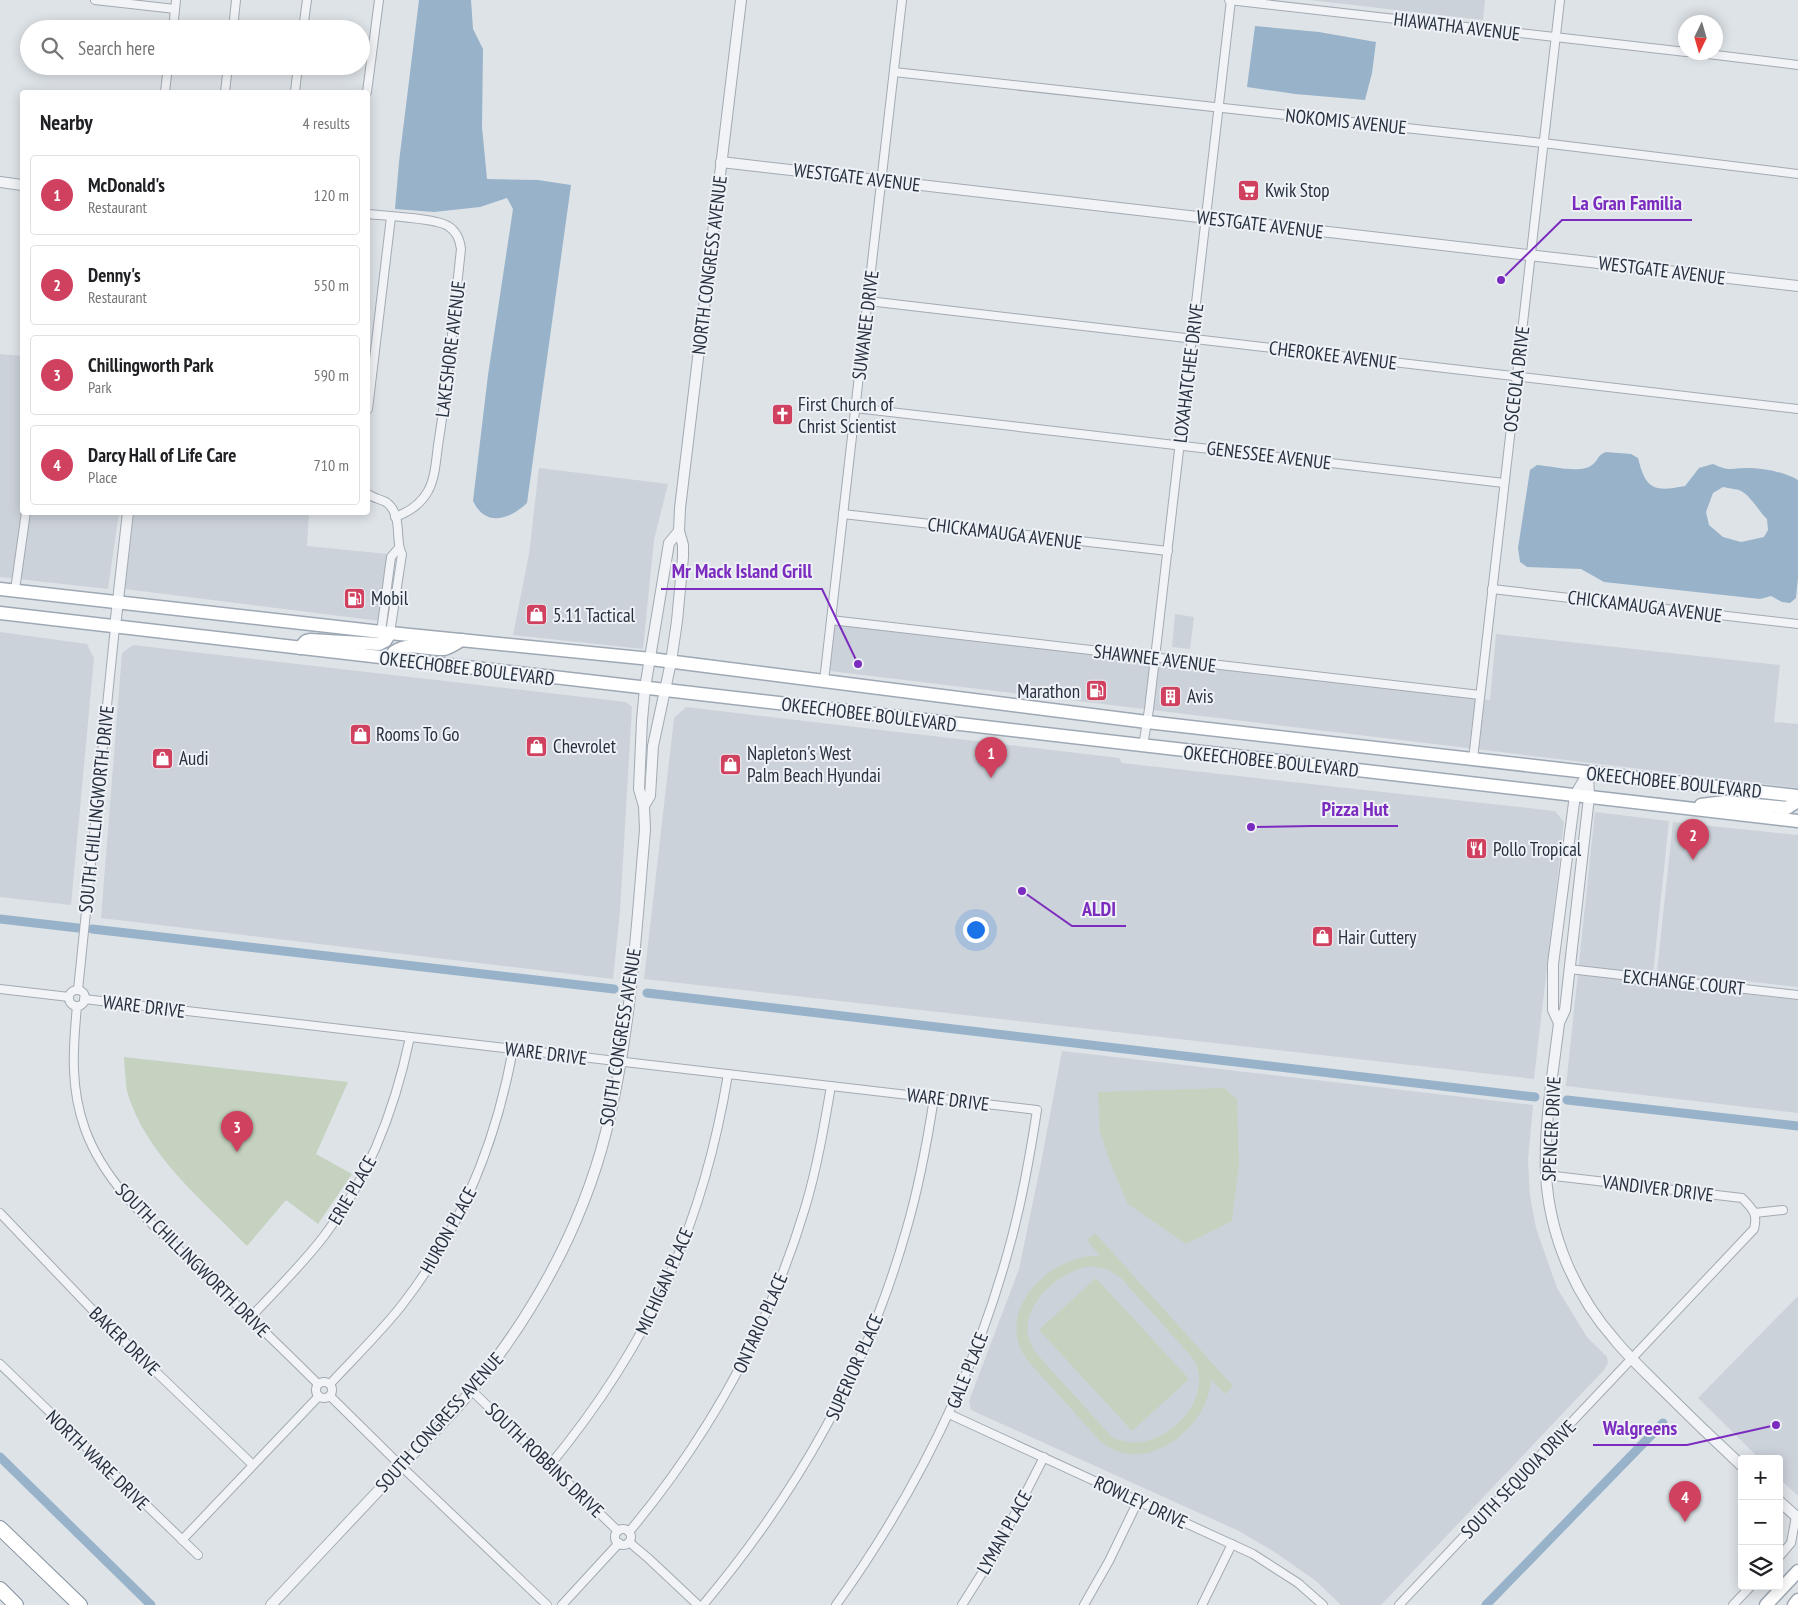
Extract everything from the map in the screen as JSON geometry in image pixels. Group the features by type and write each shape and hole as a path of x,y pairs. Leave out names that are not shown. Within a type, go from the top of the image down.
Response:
{"highway":[{"path":"0,1528 80,1605"},
{"path":"0,1589 16,1605"}],"main road":[{"name":"OKEECHOBEE BOULEVARD","path":"0,589 386,633 651,659 1147,722 1798,796"},
{"name":"OKEECHOBEE BOULEVARD","path":"0,613 1798,821"},
{"path":"300,648 306,641 310,640 379,644 385,641 386,633"},
{"path":"392,659 394,652 403,648 418,646 446,649 462,640"},
{"path":"1681,807 1725,802 1787,808 1798,801"},
{"path":"1766,1605 1798,1571"},
{"path":"1794,1605 1798,1600"}],"street":[{"path":"95,0 175,10"},
{"path":"174,20 176,0"},
{"path":"234,20 236,0"},
{"path":"304,20 307,0"},
{"path":"368,90 379,0"},
{"name":"NORTH CONGRESS AVENUE","path":"665,690 671,662 683,557 683,545 679,531 741,0"},
{"name":"SUWANEE DRIVE","path":"824,681 902,0"},
{"name":"HIAWATHA AVENUE","path":"1230,0 1678,51"},
{"name":"LOXAHATCHEE DRIVE","path":"1143,746 1156,658 1230,0"},
{"name":"OSCEOLA DRIVE","path":"1473,759 1560,0"},
{"path":"1723,56 1798,65"},
{"name":"NOKOMIS AVENUE","path":"894,72 1543,143 1798,174"},
{"path":"165,90 167,75"},
{"path":"225,90 227,75"},
{"path":"295,90 297,75"},
{"name":"WESTGATE AVENUE","path":"721,162 1798,286"},
{"path":"0,182 20,185"},
{"name":"LAKESHORE AVENUE","path":"370,214 443,224 454,231 460,242 461,249 442,419 432,480 428,492 420,502 404,514 395,516"},
{"path":"370,392 391,217"},
{"name":"CHEROKEE AVENUE","path":"868,301 1798,409"},
{"name":"GENESSEE AVENUE","path":"855,408 1504,483"},
{"path":"370,495 386,503 395,516 399,528 398,549 402,554 386,633"},
{"name":"CHICKAMAUGA AVENUE","path":"843,514 1168,552"},
{"path":"15,590 26,515"},
{"path":"115,627 128,515"},
{"name":"NORTH CONGRESS AVENUE","path":"645,688 669,543 679,531"},
{"name":"CHICKAMAUGA AVENUE","path":"1492,589 1798,624"},
{"name":"SHAWNEE AVENUE","path":"831,620 1480,695"},
{"name":"SOUTH CHILLINGWORTH DRIVE","path":"78,990 115,627"},
{"name":"SOUTH CONGRESS AVENUE","path":"271,1605 472,1390 510,1340 535,1301 553,1269 572,1228 595,1168 605,1133 620,1061 644,848 644,806 639,788 645,688"},
{"name":"SOUTH CONGRESS AVENUE","path":"644,806 650,796 653,746 665,690"},
{"name":"SPENCER DRIVE","path":"1559,1023 1553,1010 1553,964 1575,795 1588,772"},
{"name":"SPENCER DRIVE","path":"1588,772 1590,797 1565,1010 1559,1023 1547,1121 1546,1175 1552,1214 1558,1240 1575,1282 1598,1320 1632,1359 1738,1462"},
{"path":"1562,894 1570,903 1576,916"},
{"name":"EXCHANGE COURT","path":"1569,969 1798,995"},
{"path":"0,989 69,997"},
{"path":"78,990 83,993 84,999 81,1005 77,1006 71,1003 69,997 72,992 78,990"},
{"name":"WARE DRIVE","path":"84,999 1037,1110"},
{"name":"SOUTH CHILLINGWORTH DRIVE","path":"77,1006 72,1068 75,1091 85,1128 101,1163 129,1200 318,1384"},
{"name":"ERIE PLACE","path":"250,1318 306,1258 343,1210 358,1184 379,1142 394,1102 410,1037"},
{"name":"HURON PLACE","path":"330,1384 402,1306 426,1272 452,1229 471,1192 494,1129 513,1049"},
{"name":"MICHIGAN PLACE","path":"550,1465 593,1411 620,1370 640,1336 671,1274 707,1172 717,1133 728,1074"},
{"name":"ONTARIO PLACE","path":"629,1532 678,1471 701,1436 723,1400 762,1325 787,1263 805,1207 825,1125 831,1086"},
{"name":"SUPERIOR PLACE","path":"703,1605 751,1546 782,1502 828,1426 862,1356 894,1273 920,1178 934,1098"},
{"name":"GALE PLACE","path":"836,1605 893,1521 920,1472 949,1414 985,1326 1009,1247 1022,1193 1037,1110"},
{"name":"VANDIVER DRIVE","path":"1546,1175 1742,1198 1756,1217"},
{"path":"1756,1217 1783,1210"},
{"name":"BAKER DRIVE","path":"0,1213 105,1323 254,1465"},
{"name":"SOUTH SEQUOIA DRIVE","path":"1399,1605 1754,1229 1756,1217"},
{"name":"NORTH WARE DRIVE","path":"0,1364 198,1555"},
{"path":"324,1382 330,1384 333,1390 330,1396 324,1398 319,1396 316,1391 318,1384 324,1382"},
{"name":"SOUTH ROBBINS DRIVE","path":"472,1390 618,1531"},
{"path":"182,1540 319,1396"},
{"path":"330,1396 547,1605"},
{"name":"ROWLEY DRIVE","path":"949,1414 1232,1544 1276,1568 1298,1583 1323,1605"},
{"name":"LYMAN PLACE","path":"962,1605 996,1550 1044,1457"},
{"path":"1084,1605 1138,1500"},
{"path":"1783,1505 1797,1517 1791,1543 1783,1552"},
{"path":"619,1543 616,1536 618,1531 624,1529 631,1536 629,1542"},
{"path":"619,1543 629,1542"},
{"path":"629,1542 698,1605"},
{"path":"562,1605 619,1543"},
{"path":"1202,1605 1232,1544"},
{"path":"1734,1605 1747,1590"}],"shaded area":[{"path":"1310,0 1485,0 1483,20"},
{"path":"0,354 20,356 20,515 119,515 108,589 0,577"},
{"path":"539,468 668,484 654,540 643,649 513,635 529,554"},
{"path":"134,515 309,515 307,546 388,554 380,621 125,589"},
{"path":"1175,614 1194,617 1190,649 1172,647"},
{"path":"835,625 1490,700 1496,634 1780,665 1774,722 1798,724 1798,788 830,671"},
{"path":"0,632 87,644 94,658 71,905 0,897"},
{"path":"133,645 626,702 632,707 620,911 613,979 101,918 122,653"},
{"path":"686,707 1119,758 1122,763 1555,811 1564,822 1534,1079 644,979 674,718"},
{"path":"1595,812 1669,821 1652,983 1798,1000 1798,1113 1566,1086"},
{"path":"1673,822 1798,835 1798,987 1657,971"},
{"path":"1062,1051 1533,1105 1528,1160 1530,1196 1536,1228 1557,1288 1587,1337 1607,1357 1608,1363 1604,1370 1381,1605 1341,1605 1316,1581 1276,1553 1239,1531 971,1410 969,1401 1019,1269"},
{"path":"1798,1296 1798,1496 1783,1482 1783,1455 1756,1455 1698,1398"}],"green space":[{"path":"124,1057 348,1082 316,1154 352,1174 318,1224 286,1200 247,1246 194,1194 161,1155 147,1135 135,1114 127,1091"},
{"path":"1224,1088 1237,1099 1239,1164 1232,1221 1186,1244 1128,1204 1111,1165 1100,1132 1098,1092"},
{"path":"1095,1233 1233,1386 1225,1394 1211,1379 1207,1397 1199,1415 1187,1430 1171,1443 1154,1451 1136,1454 1117,1451 1100,1441 1028,1361 1018,1343 1017,1324 1021,1306 1031,1289 1045,1275 1062,1264 1081,1258 1100,1256 1087,1240","holes":["1090,1266 1107,1269 1121,1278 1191,1356 1199,1373 1198,1390 1191,1407 1179,1422 1164,1434 1146,1441 1128,1442 1111,1436 1036,1353 1029,1339 1028,1325 1031,1311 1050,1286 1076,1270"]},
{"path":"1096,1278 1189,1379 1132,1431 1039,1330"}],"water":[{"path":"419,0 471,0 473,29 483,49 482,127 487,179 538,180 571,185 527,503 506,517 491,518 478,509 473,501 488,375 513,209 507,198 480,207 434,212 395,209"},
{"path":"1255,26 1319,32 1376,42 1372,73 1365,100 1295,94 1247,87"},
{"path":"1606,452 1631,454 1638,458 1648,483 1666,489 1685,486 1699,468 1713,464 1727,469 1767,470 1798,480 1798,577 1796,598 1790,603 1782,602 1771,596 1760,599 1604,582 1581,569 1527,567 1520,562 1518,548 1530,470 1537,465 1566,469 1587,468","holes":["1723,487 1739,490 1751,499 1767,519 1768,530 1764,537 1741,542 1723,537 1709,525 1706,512 1713,493"]}],"waterway":[{"path":"0,919 78,928"},
{"path":"92,929 614,989"},
{"path":"647,993 1535,1097"},
{"path":"1567,1100 1798,1126"},
{"path":"1486,1605 1663,1423"},
{"path":"0,1457 151,1605"}],"place":[{"name":"Kwik Stop","path":"1249,190"},
{"name":"La Gran Familia","path":"1501,280"},
{"name":"First Church of Christ Scientist","path":"782,415"},
{"name":"Mobil","path":"355,598"},
{"name":"5.11 Tactical","path":"537,615"},
{"name":"Mr Mack Island Grill","path":"858,664"},
{"name":"Marathon","path":"1096,691"},
{"name":"Avis","path":"1171,696"},
{"name":"Rooms To Go","path":"360,734"},
{"name":"Chevrolet","path":"537,746"},
{"name":"Audi","path":"163,758"},
{"name":"Napleton's West Palm Beach Hyundai","path":"731,764"},
{"name":"McDonald's","path":"991,778"},
{"name":"Pizza Hut","path":"1251,827"},
{"name":"Pollo Tropical","path":"1477,849"},
{"name":"Denny's","path":"1693,860"},
{"name":"ALDI","path":"1022,891"},
{"name":"Hair Cuttery","path":"1322,937"},
{"name":"Chillingworth Park","path":"237,1152"},
{"name":"Walgreens","path":"1776,1425"},
{"name":"Darcy Hall of Life Care","path":"1685,1522"}]}
